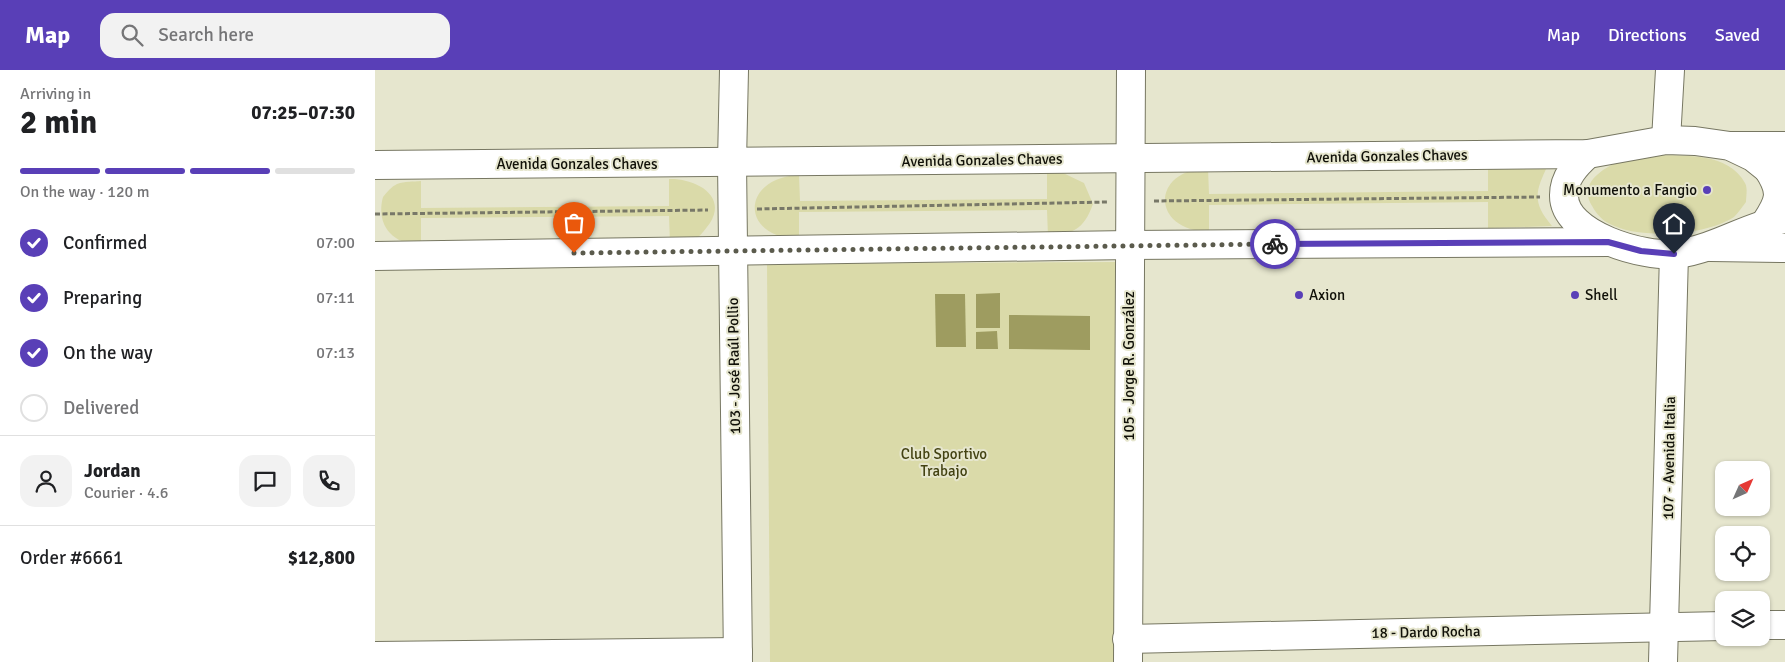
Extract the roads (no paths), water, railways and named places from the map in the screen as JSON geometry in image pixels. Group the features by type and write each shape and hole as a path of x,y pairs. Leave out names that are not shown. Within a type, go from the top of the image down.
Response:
{"main road":[{"name":"103 - José Raúl Pollio","path":"734,70 732,210 738,657"},
{"name":"105 - Jorge R. González","path":"1127,651 1131,70"},
{"path":"1666,140 1670,70"},
{"name":"Avenida Gonzales Chaves","path":"375,166 1589,154 1666,140 1729,146"},
{"path":"1729,146 1785,146"},
{"path":"1589,154 1574,168 1565,184 1563,196 1569,212 1584,228 1608,242 1641,251 1674,254 1711,247 1775,221 1775,207 1779,195 1777,171 1729,146"},
{"path":"375,256 1129,245 1608,242"},
{"path":"1711,247 1785,248"},
{"name":"107 - Avenida Italia","path":"1663,662 1674,254"},
{"path":"1770,625 1785,625"},
{"name":"18 - Dardo Rocha","path":"1127,651 1665,626 1715,626"},
{"path":"375,656 738,657"}],"place":[{"name":"Monumento a Fangio","path":"1707,190"},
{"name":"Axion","path":"1299,295"},
{"name":"Shell","path":"1575,295"}],"park label":[{"name":"Club Sportivo Trabajo","path":"944,462"}]}
